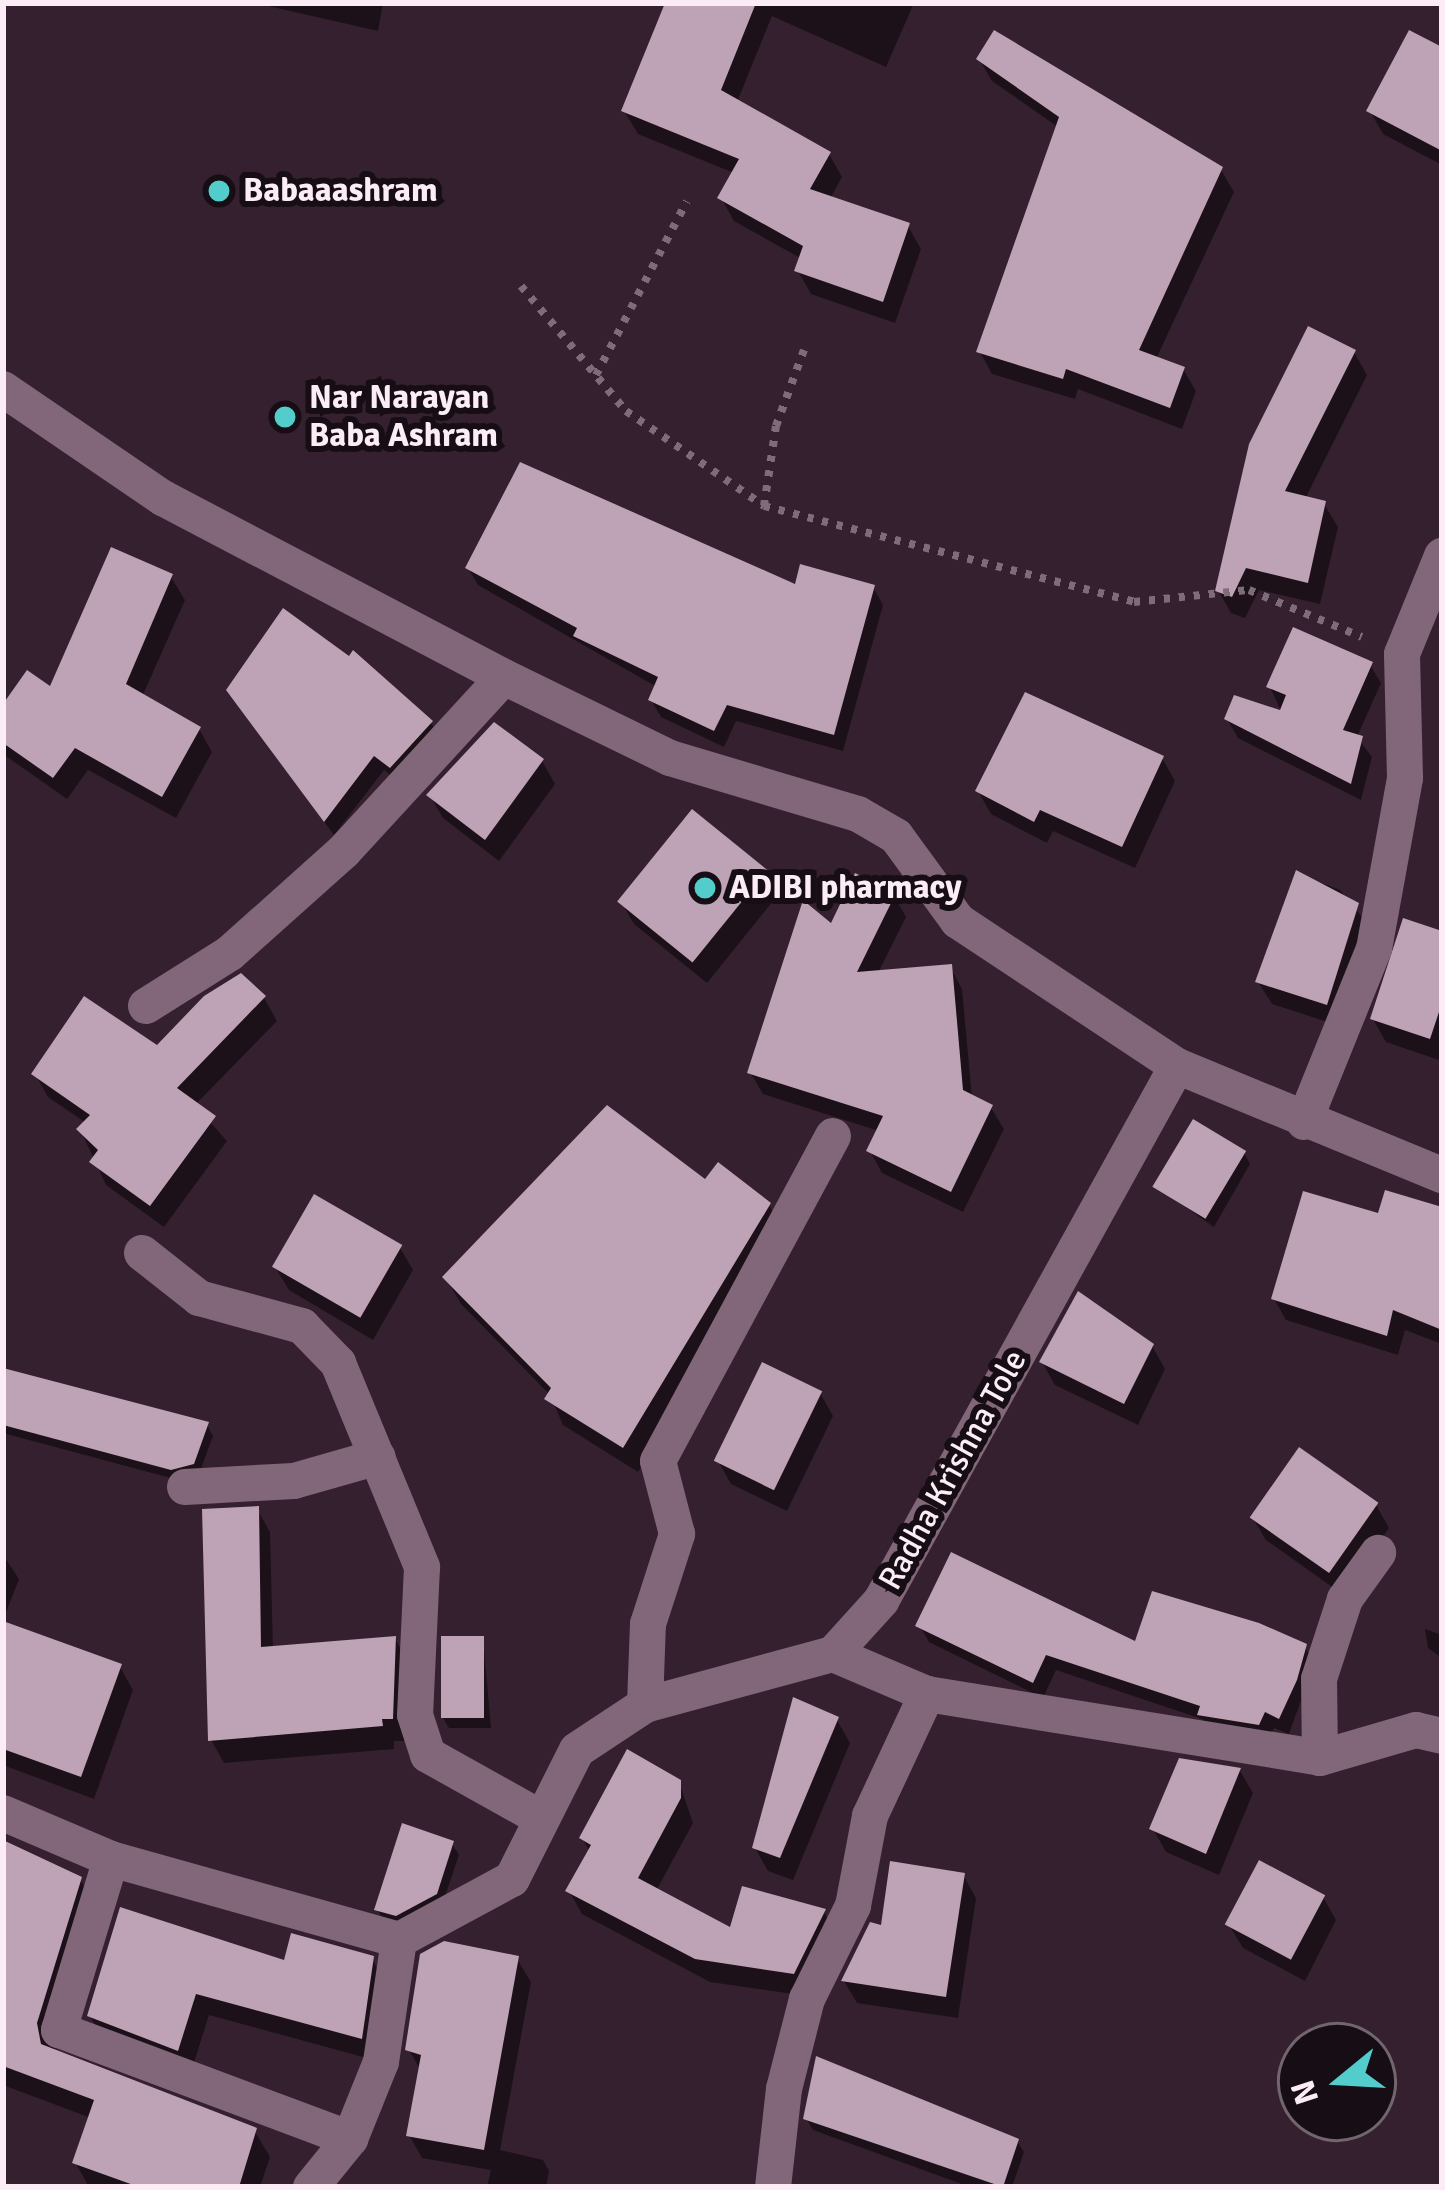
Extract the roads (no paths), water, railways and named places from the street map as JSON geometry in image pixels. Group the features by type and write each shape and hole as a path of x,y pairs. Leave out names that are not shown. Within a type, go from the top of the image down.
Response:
{"street":[{"path":"3,389 163,498 504,677 670,758 877,824 896,836 958,922 1177,1066 1442,1175"},
{"path":"1304,1122 1374,949 1405,778 1402,654 1442,556"},
{"path":"146,1006 230,953 344,850 504,677"},
{"name":"Radha Krishna Tole","path":"833,1654 881,1601 1177,1066"},
{"path":"645,1705 648,1624 676,1534 658,1461 833,1136"},
{"path":"142,1253 199,1298 302,1326 338,1363 422,1567 415,1715 428,1754 539,1816"},
{"path":"185,1487 294,1481 378,1457"},
{"path":"1320,1758 1319,1679 1345,1599 1378,1553"},
{"path":"3,1813 111,1858 399,1940 512,1880 539,1816 577,1750 645,1705 833,1654 927,1694 1320,1758 1416,1730 1442,1736"},
{"path":"773,2187 784,2089 807,1999 853,1906 870,1816 927,1694"},
{"path":"111,1858 59,2030 350,2139"},
{"path":"311,2187 350,2139 381,2062 399,1940"}],"place":[{"name":"Babaaashram","path":"219,191"},
{"name":"Nar Narayan Baba Ashram","path":"285,417"},
{"name":"ADIBI pharmacy","path":"705,888"}]}
